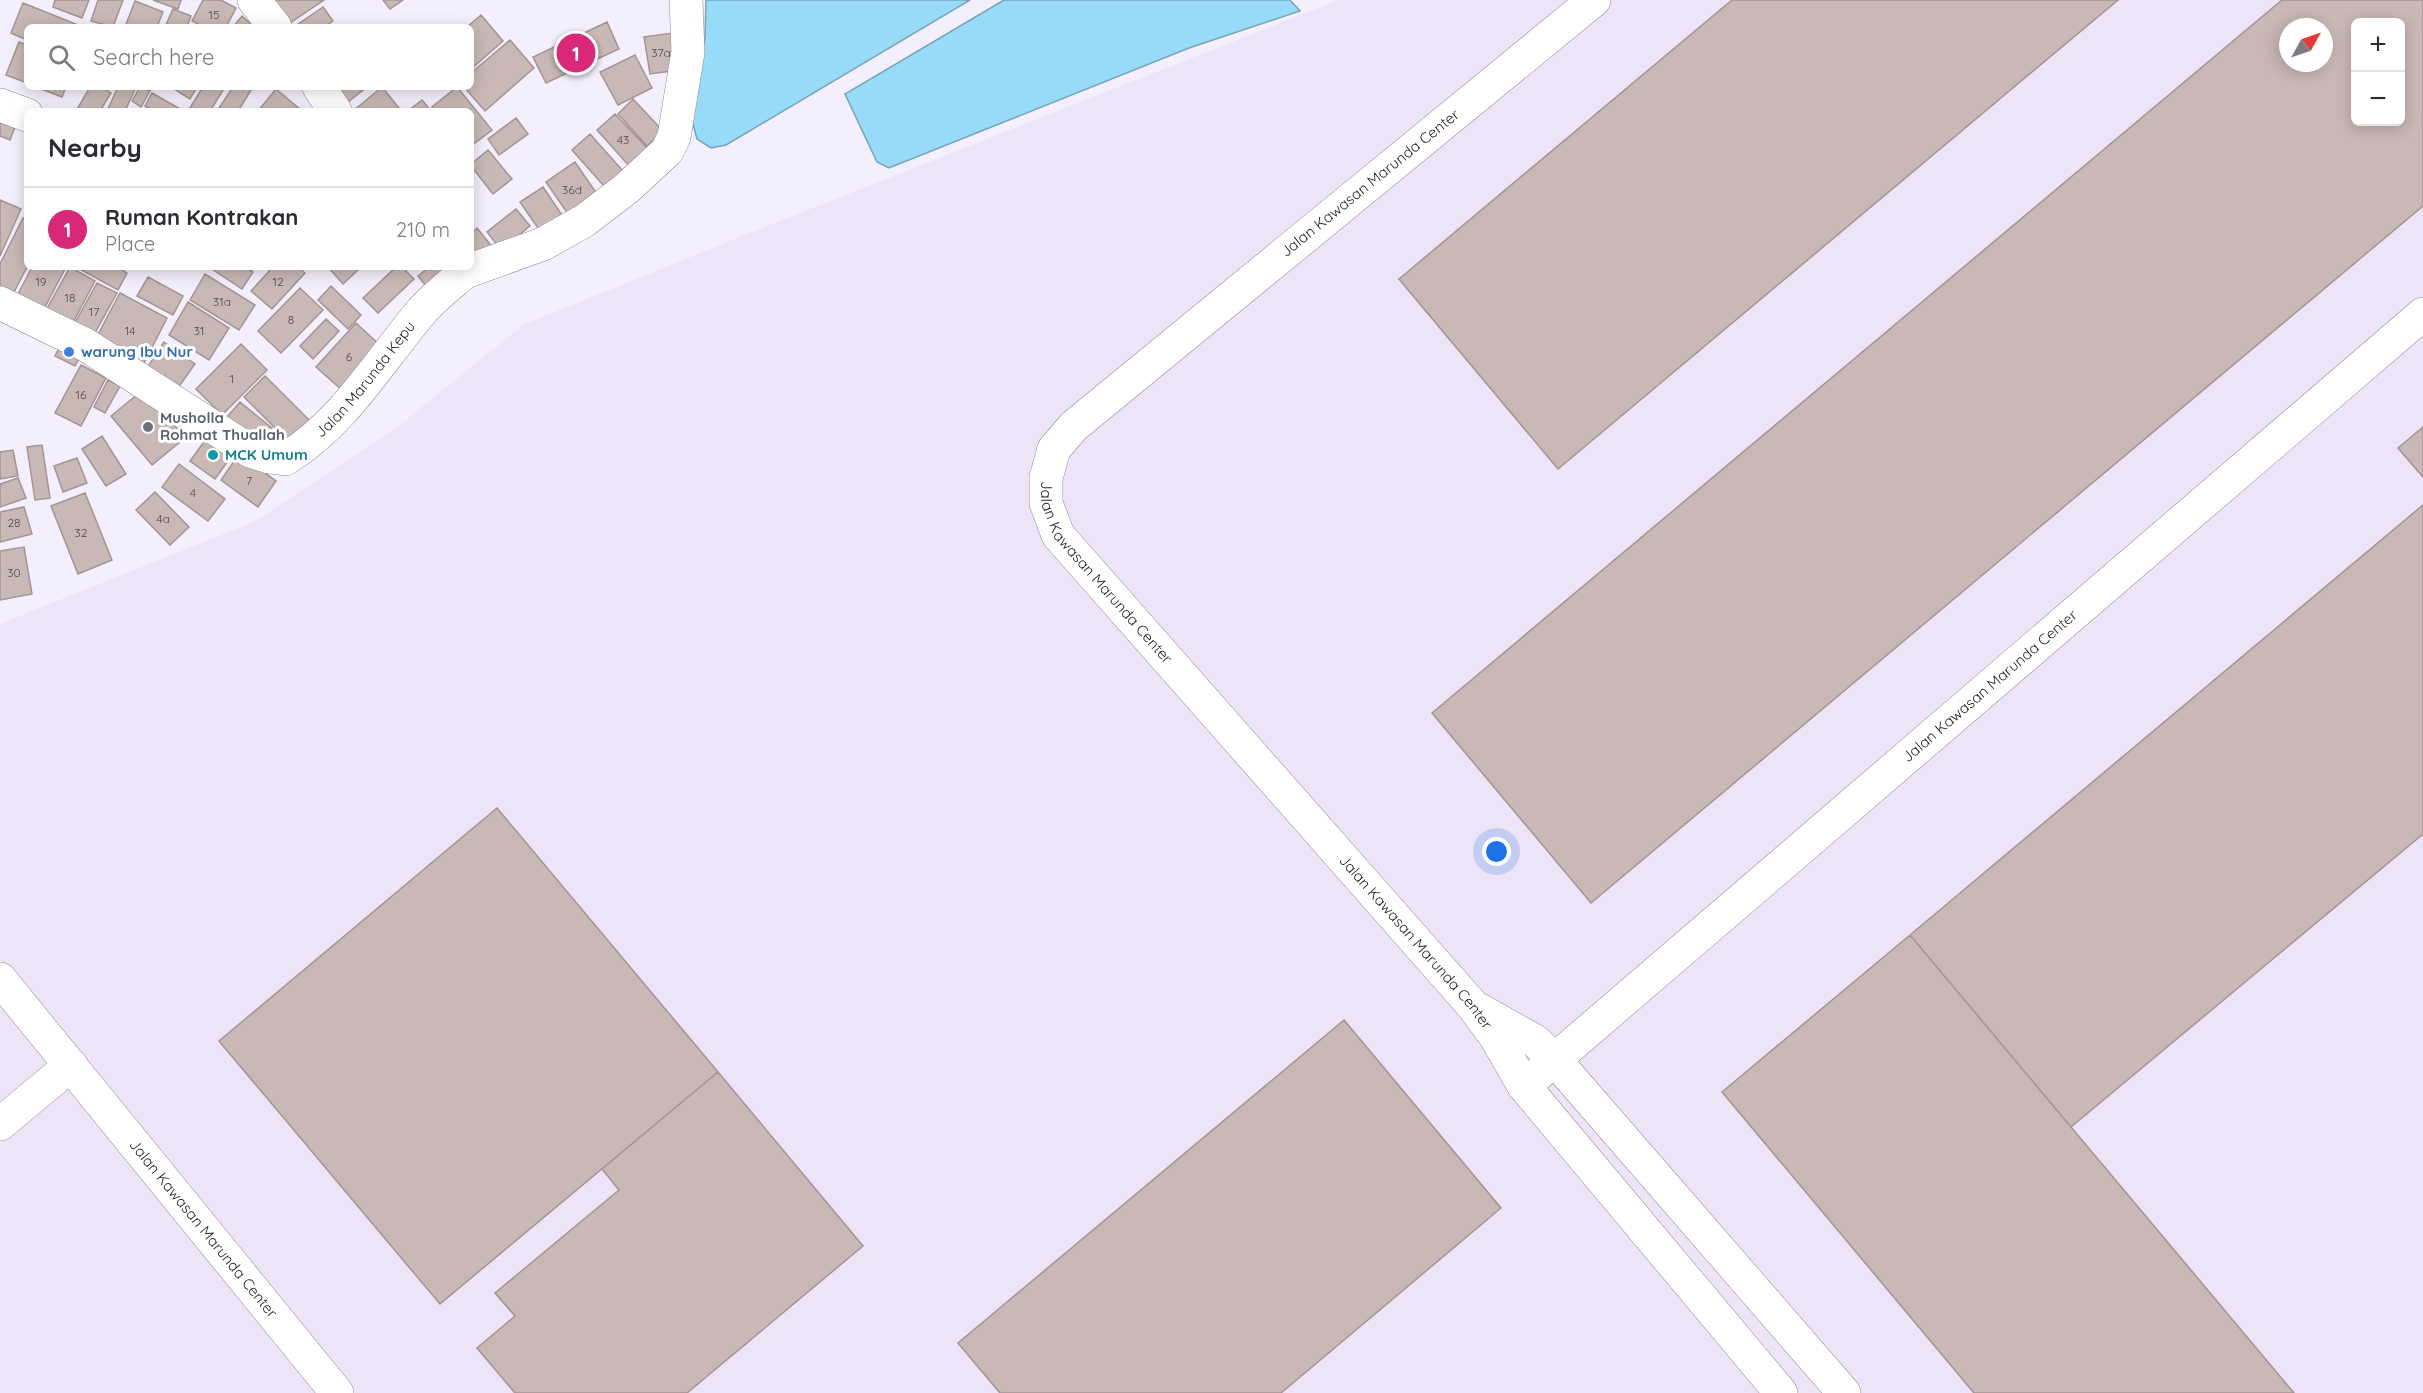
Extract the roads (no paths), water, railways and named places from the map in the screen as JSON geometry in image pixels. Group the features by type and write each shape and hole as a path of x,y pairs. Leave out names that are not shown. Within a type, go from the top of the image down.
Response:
{"street":[{"path":"254,0 273,24"},
{"path":"474,266 543,244 584,221 626,189 667,151 674,137 688,52 686,0"},
{"name":"Jalan Kawasan Marunda Center","path":"1594,0 1074,426 1054,449 1046,478 1046,503 1058,535 1473,1006 1495,1036 1524,1086 1781,1393"},
{"path":"321,90 333,108"},
{"path":"0,105 24,115"},
{"name":"Jalan Marunda Kepu","path":"0,303 86,345 250,451 285,459 314,440 340,413 423,310 462,270"},
{"name":"Jalan Kawasan Marunda Center","path":"1524,1086 2423,314"},
{"name":"Jalan Kawasan Marunda Center","path":"0,979 337,1393"},
{"path":"1473,1006 1535,1041 1556,1060 1844,1393"},
{"path":"0,1124 71,1065"}],"water":[{"path":"706,0 970,0 726,145 711,148 697,139 692,120 705,38"},
{"path":"1004,0 1290,0 1300,11 1189,48 889,168 877,162 845,94"}],"place":[{"name":"Ruman Kontrakan","path":"576,53"},
{"name":"warung Ibu Nur","path":"69,352"},
{"name":"Musholla Rohmat Thuallah","path":"148,427"},
{"name":"MCK Umum","path":"213,455"}]}
